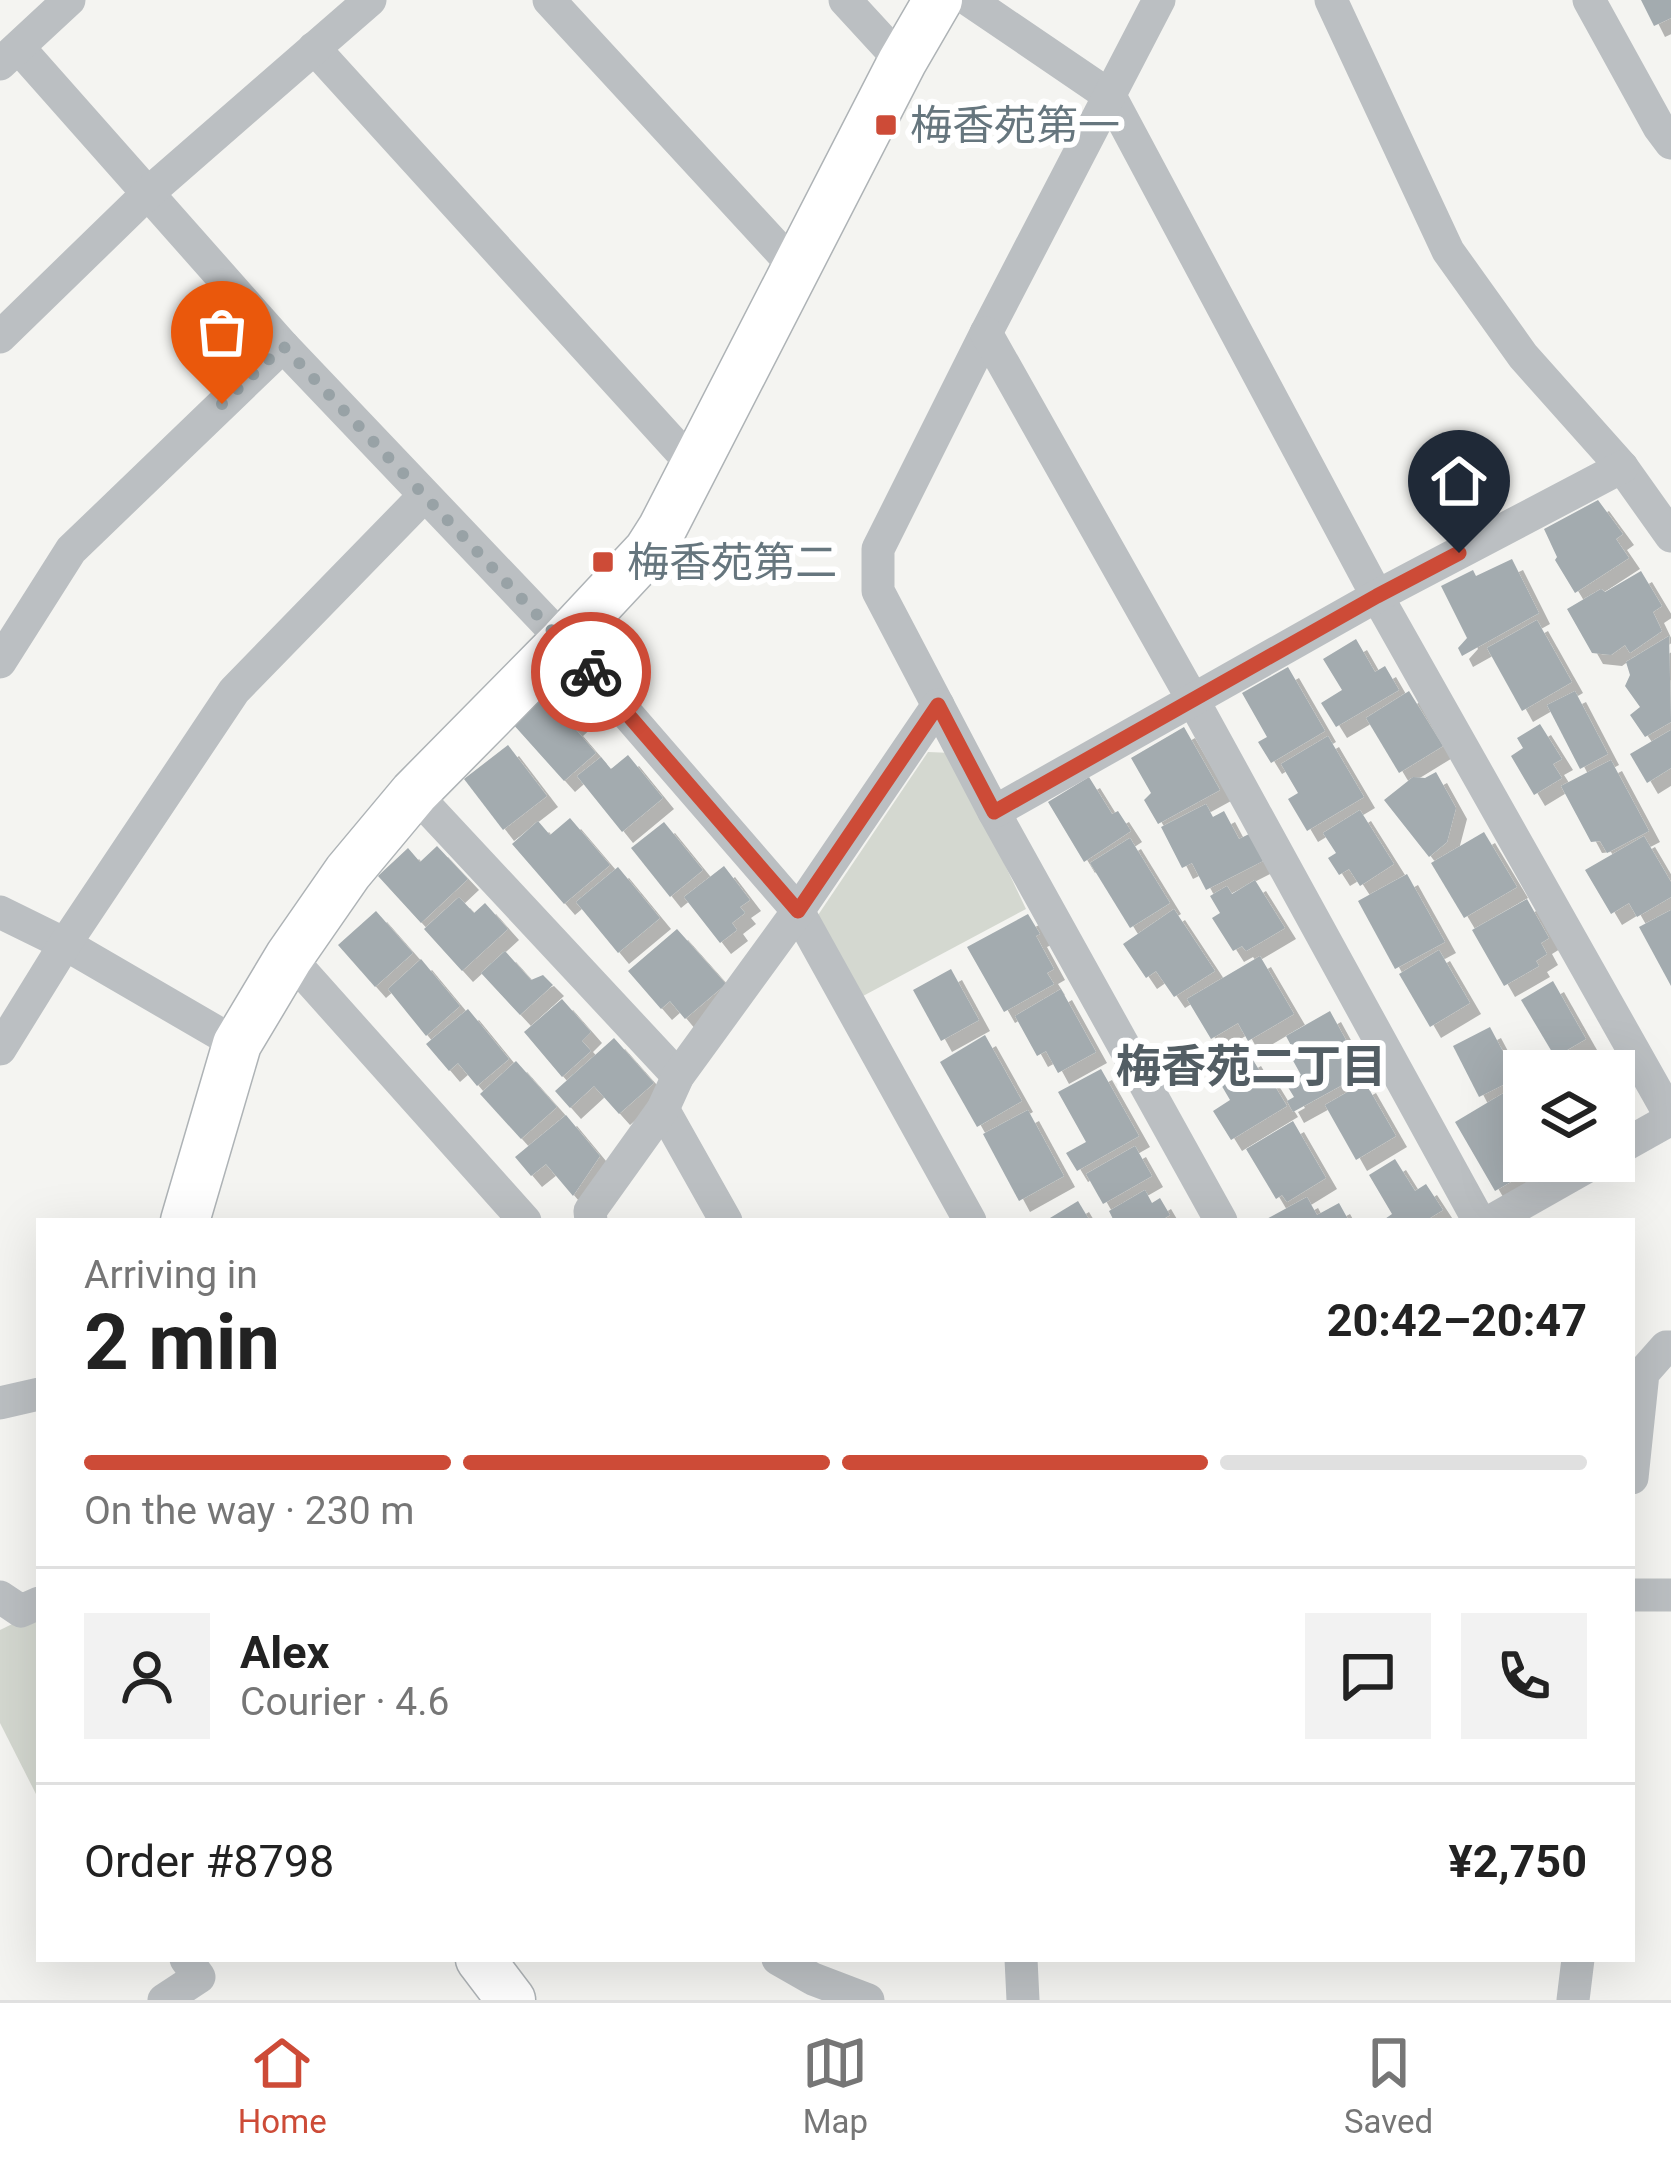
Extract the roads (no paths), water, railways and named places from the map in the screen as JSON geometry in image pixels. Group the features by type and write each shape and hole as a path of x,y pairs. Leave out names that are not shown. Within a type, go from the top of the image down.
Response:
{"street":[{"path":"69,0 9,56 564,640 798,911 968,1218"},
{"path":"0,337 146,195 370,0"},
{"path":"549,0 796,268"},
{"path":"845,0 902,62"},
{"path":"186,1218 237,1044 289,957 348,872 414,793 648,550 938,0"},
{"path":"969,0 1110,96 1377,596 1671,1118 1635,1139"},
{"path":"1159,0 878,549 878,591 994,812 1219,1218"},
{"path":"1331,0 1448,251 1523,356 1622,467 1671,536"},
{"path":"1588,0 1667,131"},
{"path":"314,48 693,465"},
{"path":"986,333 1477,1218"},
{"path":"0,662 70,550 283,346"},
{"path":"994,812 1377,596 1622,467"},
{"path":"0,1049 234,691 424,496"},
{"path":"591,1218 590,1211 663,1108 678,1076 938,705"},
{"path":"414,793 678,1076"},
{"path":"0,912 65,944 237,1044"},
{"path":"289,957 522,1218"},
{"path":"663,1108 724,1218"},
{"path":"1496,1218 1560,1182"},
{"path":"1635,1449 1643,1372 1671,1347"},
{"path":"0,1403 36,1395"},
{"path":"1635,1595 1671,1595"},
{"path":"0,1597 21,1611 36,1605"},
{"path":"482,1962 511,2000"},
{"path":"783,1962 868,2000"},
{"path":"1021,1962 1023,2000"},
{"path":"1574,2000 1578,1962"},
{"path":"164,2000 200,1979"}],"place":[{"name":"梅香苑第一","path":"886,125"},
{"name":"梅香苑第二","path":"603,562"}],"district":[{"name":"梅香苑二丁目","path":"1251,1066"}]}
